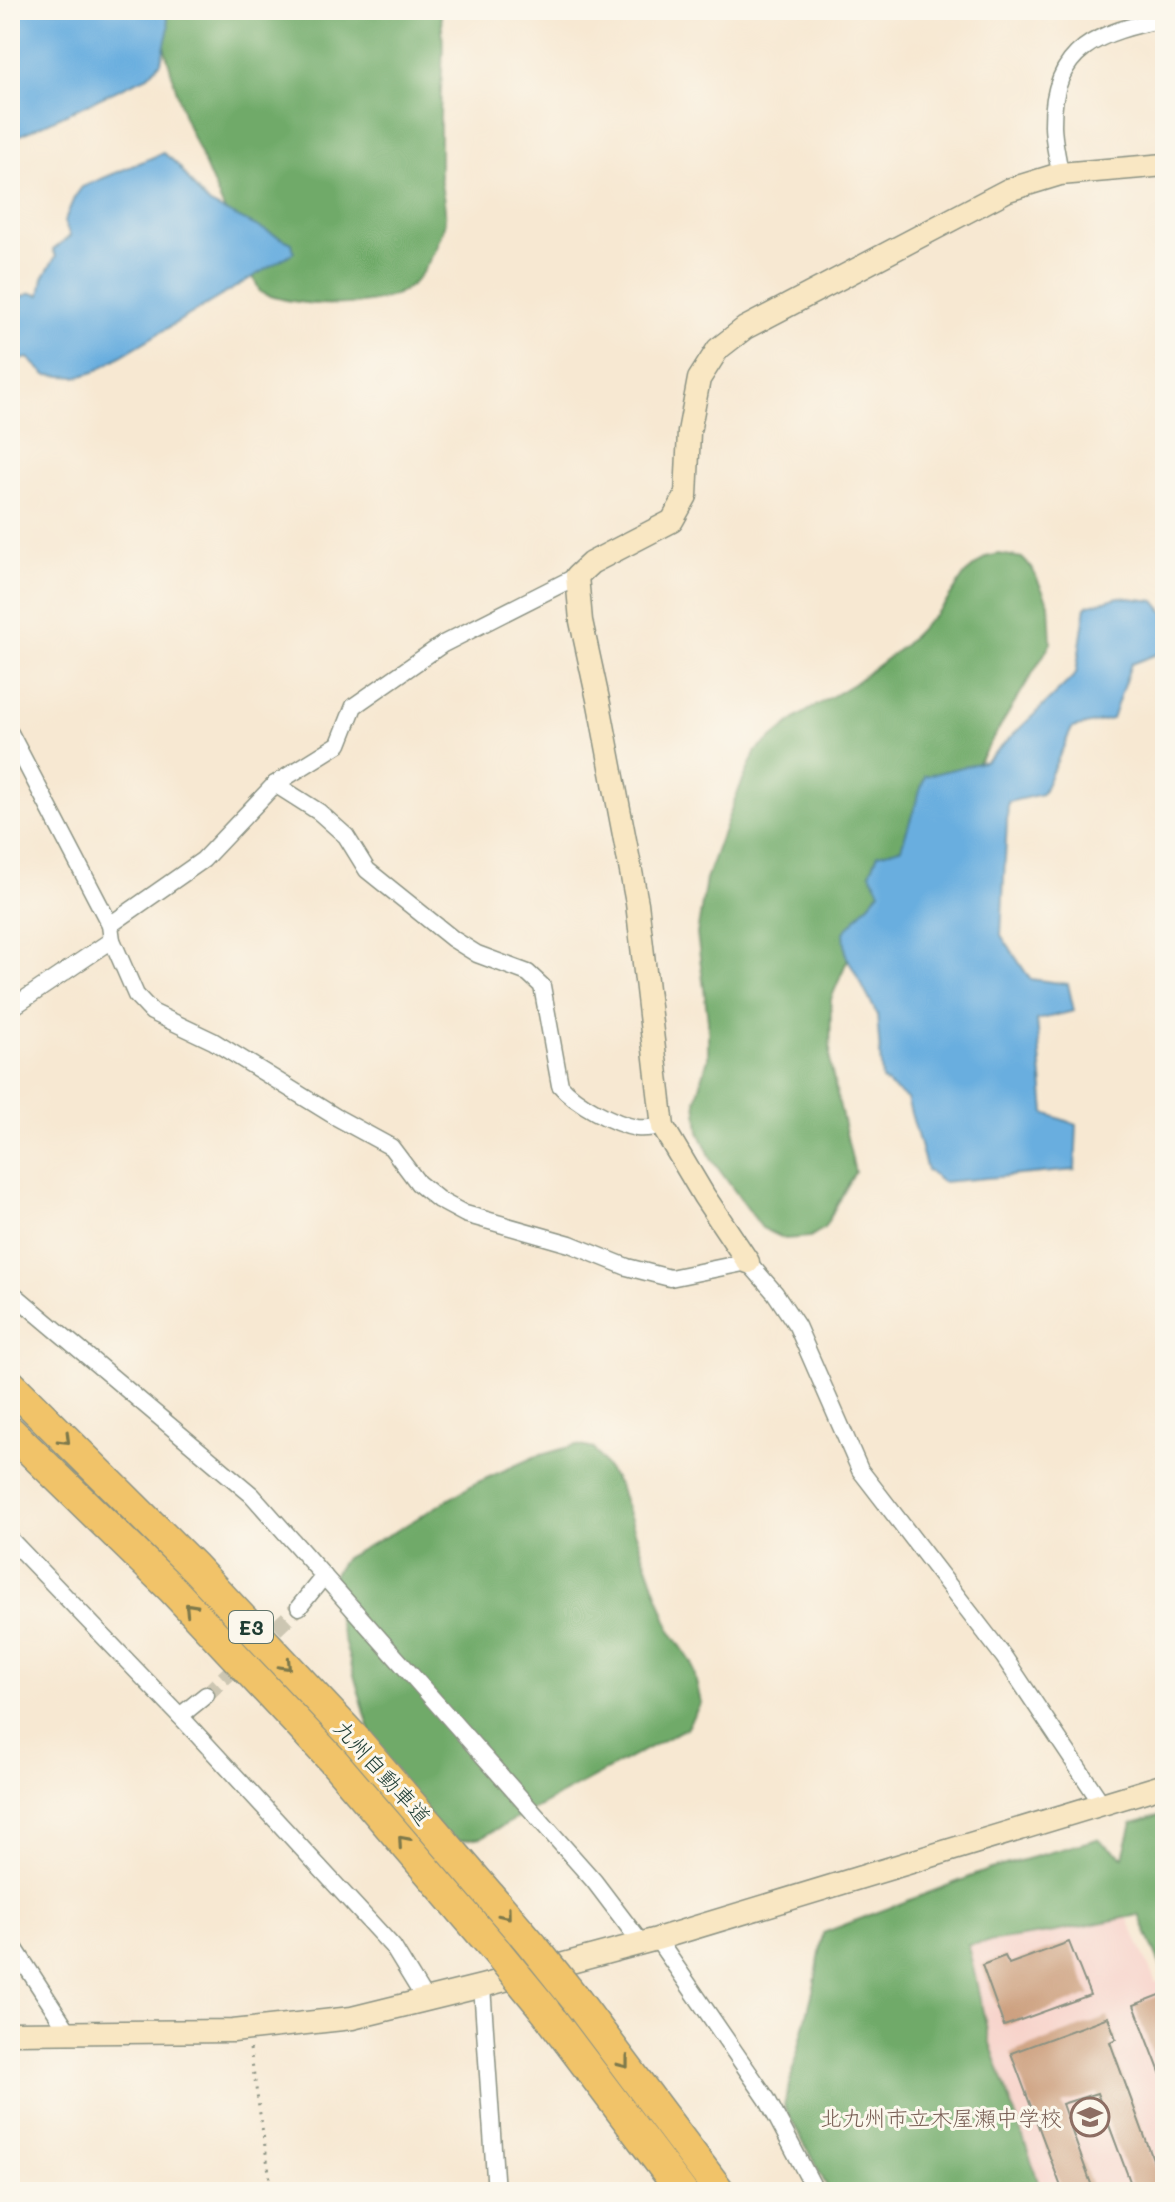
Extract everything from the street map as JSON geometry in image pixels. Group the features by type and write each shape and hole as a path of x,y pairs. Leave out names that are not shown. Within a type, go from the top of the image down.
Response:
{"highway":[{"name":"九州自動車道","path":"10,1384 194,1567 328,1709 470,1870 577,2001 720,2192"},
{"name":"九州自動車道","path":"10,1431 172,1589 313,1740 544,2009 677,2186"}],"street":[{"path":"1060,174 1053,125 1057,92 1070,59 1092,41 1165,19"},
{"path":"10,1009 203,860 275,784 339,744 354,706 443,644 577,576 591,563 672,521 686,496 689,432 699,379 718,349 745,328 1008,190 1060,174 1165,165"},
{"path":"577,576 581,621 637,903 663,1127 748,1262 775,1293 797,1326 860,1470 1004,1657 1102,1804"},
{"path":"10,733 111,932 136,995 152,1012 213,1041 391,1147 418,1183 439,1200 465,1214 570,1244 627,1267 670,1278 748,1262"},
{"path":"275,784 319,812 346,836 367,870 453,939 477,954 528,973 542,986 560,1085 569,1097 591,1110 637,1128 663,1127"},
{"path":"10,1291 252,1495 649,1941 767,2099 816,2192"},
{"path":"10,1539 180,1716 393,1947 426,2001"},
{"path":"299,1607 324,1576"},
{"path":"180,1716 206,1695"},
{"path":"10,2033 247,2029 352,2018 649,1941 1165,1785"},
{"path":"10,1941 70,2034"},
{"path":"482,1986 496,2192"}],"path":[{"path":"247,2029 272,2192"}],"shaded area":[{"name":"北九州市立木屋瀬中学校","path":"1127,1917 1156,1983 1165,1978 1165,2192 1042,2192 990,2043 967,1944 1055,1932"}],"green space":[{"path":"154,10 440,10 443,51 440,175 445,223 434,253 415,282 395,295 357,303 314,304 260,292 184,117"},
{"path":"999,554 1022,558 1032,568 1049,604 1051,643 983,755 859,932 831,999 830,1064 855,1172 824,1228 810,1237 785,1239 762,1228 712,1160 699,1132 696,1101 708,1058 708,1020 697,934 706,879 756,751 799,716 853,684 902,647 945,604 965,574 986,557"},
{"path":"576,1445 594,1449 619,1486 670,1630 692,1663 701,1703 686,1728 482,1837 424,1846 407,1835 388,1792 329,1581 345,1558 476,1483 534,1457"},
{"path":"1165,1814 1165,1976 1139,1915 968,1945 990,2043 1042,2192 830,2192 784,2106 815,1983 823,1933 991,1869 1097,1839 1123,1857 1132,1823"}],"water":[{"path":"10,10 154,10 167,17 169,27 161,62 148,76 10,140"},
{"path":"163,153 178,165 210,204 292,243 294,252 94,372 78,377 46,375 28,358 10,362 10,317 21,314 21,297 31,293 40,295 43,278 56,256 53,250 70,236 64,222 82,187"},
{"path":"1119,597 1155,601 1165,613 1165,651 1131,664 1112,719 1072,728 1042,794 1008,802 1001,935 1030,979 1068,984 1074,1011 1037,1020 1045,1113 1077,1125 1075,1170 942,1182 927,1170 907,1099 882,1080 877,1014 846,955 844,932 880,891 870,873 878,854 901,848 925,776 986,761 1076,674 1086,606"}],"building":[{"path":"1069,1942 1090,1995 1004,2026 982,1965 1005,1956 1009,1964"},
{"path":"1165,1993 1165,2079 1163,2080 1134,2005"},
{"path":"1108,2017 1116,2039 1110,2042 1165,2192 1134,2192 1097,2093 1062,2104 1094,2192 1063,2192 1011,2053"}],"tunnel":[{"path":"206,1695 299,1607"}],"place":[{"name":"北九州市立木屋瀬中学校","path":"1090,2117"}]}
